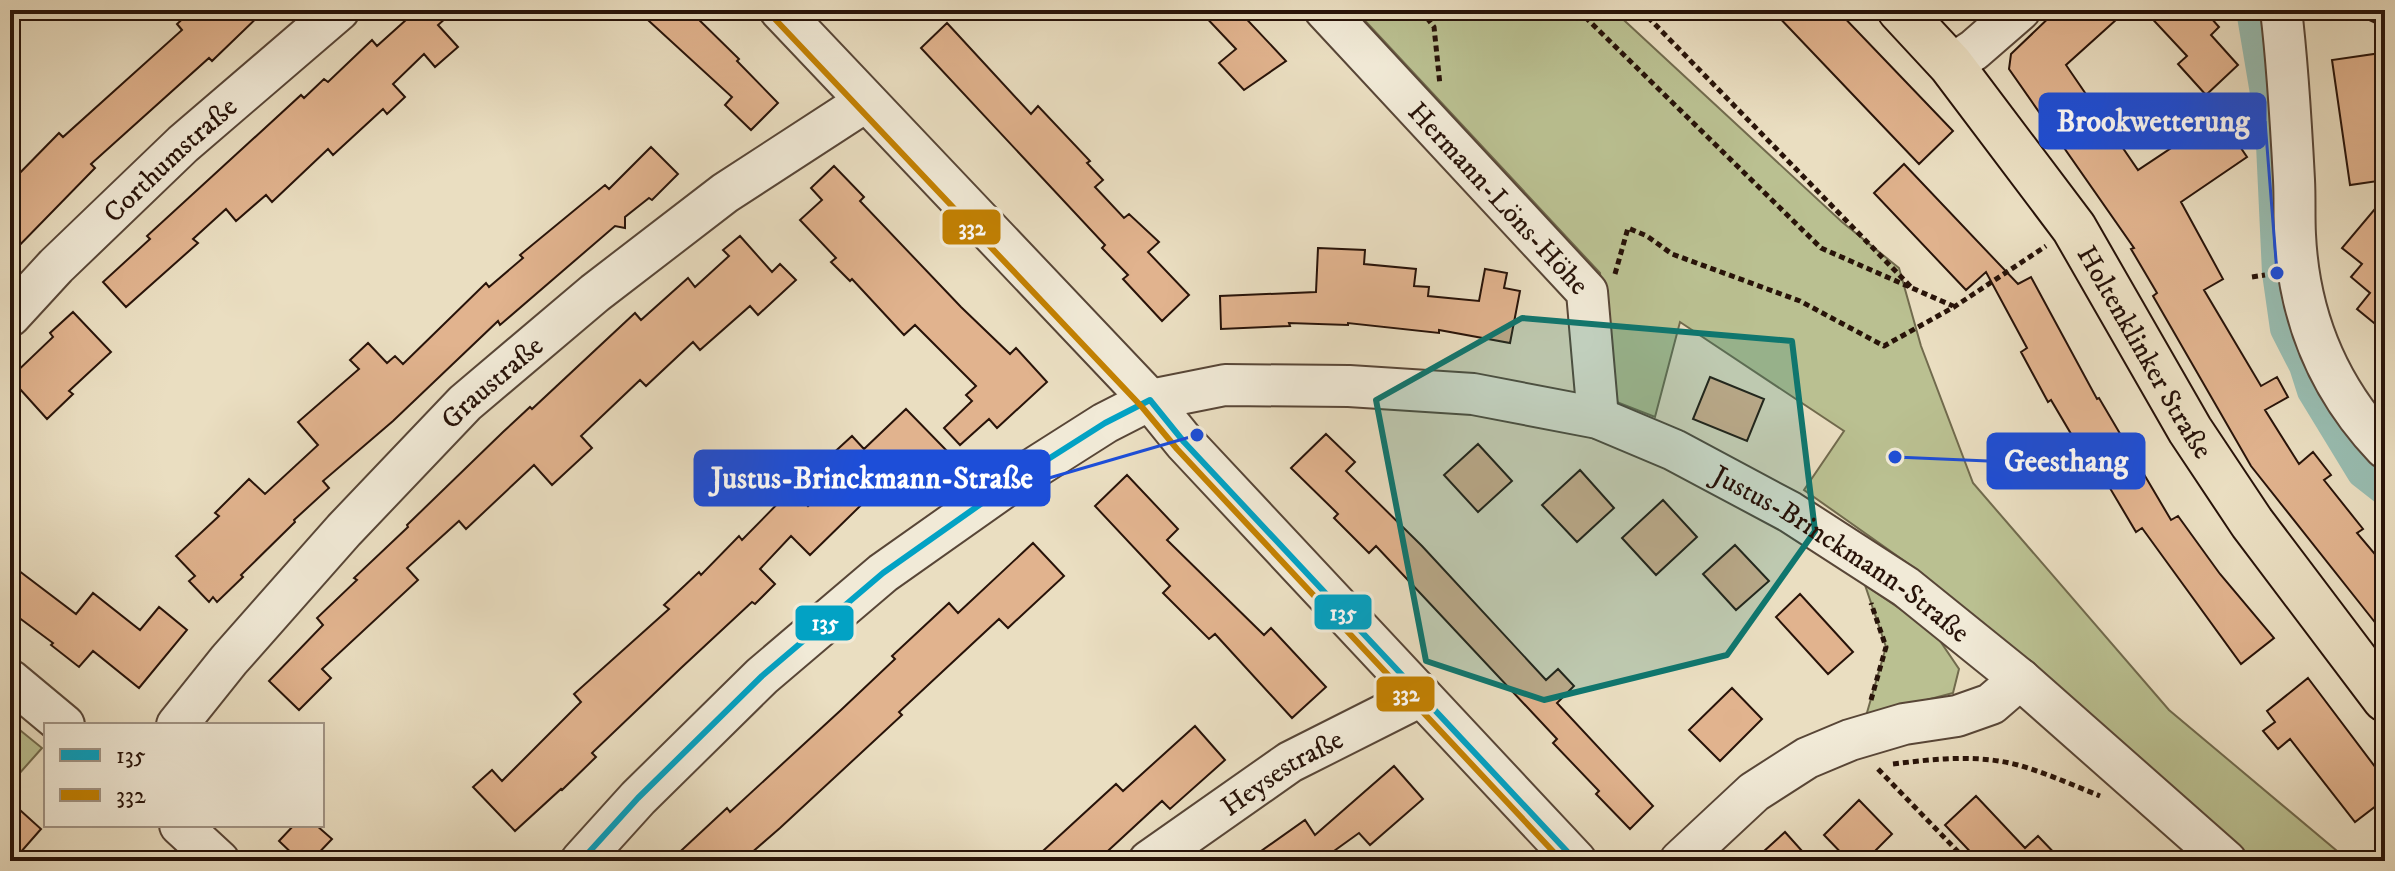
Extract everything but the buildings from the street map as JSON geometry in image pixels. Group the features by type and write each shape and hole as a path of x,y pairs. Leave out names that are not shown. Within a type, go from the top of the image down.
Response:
{"main road":[{"name":"Holtenklinker Straße","path":"1900,10 1951,65 2074,228 2190,430 2252,523 2385,699"}],"street":[{"name":"Corthumstraße","path":"10,316 56,266 183,144 339,10"},
{"path":"780,10 1150,400 1184,442 1576,861"},
{"name":"Hermann-Löns-Höhe","path":"1325,10 1587,292 1598,418"},
{"path":"1951,65 1974,50 2020,10"},
{"path":"2281,10 2289,76 2295,235 2307,321 2339,390 2367,430 2385,448"},
{"name":"Graustraße","path":"179,723 229,660 344,530 465,403 595,293 725,193 865,102"},
{"name":"Justus-Brinckmann-Straße","path":"581,861 638,798 762,676 883,573 1105,423 1150,400 1225,385 1349,386 1473,394 1598,418 1674,450 1790,512 1906,587 2020,679 2226,861"},
{"path":"1680,861 1754,792 1807,758 1858,755 1904,724 1957,716 1991,704 2020,679"},
{"path":"10,680 62,723"},
{"name":"Heysestraße","path":"1149,861 1290,762 1421,696"},
{"path":"182,827 219,861"}],"path":[{"path":"1421,10 1434,27 1446,141"},
{"path":"1578,10 1821,248 1954,307"},
{"path":"1641,10 1915,290"},
{"path":"2352,10 2385,26"},
{"path":"1613,279 1628,228 1647,236 1672,254 1800,301 1884,346 1954,307 2074,228"},
{"path":"1862,559 1865,585 1886,647 1858,755 1985,759 2018,765 2101,796 2123,770"},
{"path":"1878,769 1967,861"}],"highlighted area":[{"path":"1522,318 1792,341 1815,531 1727,655 1544,700 1426,661 1376,400"}],"green space":[{"path":"1355,10 1613,10 1842,222 1899,268 1921,346 1973,483 2169,710 2349,861 2254,861 2026,660 1920,572 1804,490 1844,431 1680,322 1655,417 1614,401 1600,273"},
{"path":"1865,585 1934,632 1959,669 1953,693 1866,716 1886,647"},
{"path":"10,722 42,748 10,784"}],"waterway":[{"path":"2251,10 2270,123 2277,273 2285,329 2304,366 2312,391 2362,473 2385,491"}],"transit line":[{"name":"332","path":"773,17 1142,407 1177,449 1562,861"},
{"name":"135","path":"581,861 638,798 762,676 883,573 1009,484 1105,423 1150,400 1184,442 1576,861"}],"place":[{"name":"Brookwetterung","path":"2277,273"},
{"name":"Justus-Brinckmann-Straße","path":"1197,435"},
{"name":"Geesthang","path":"1895,457"}]}
